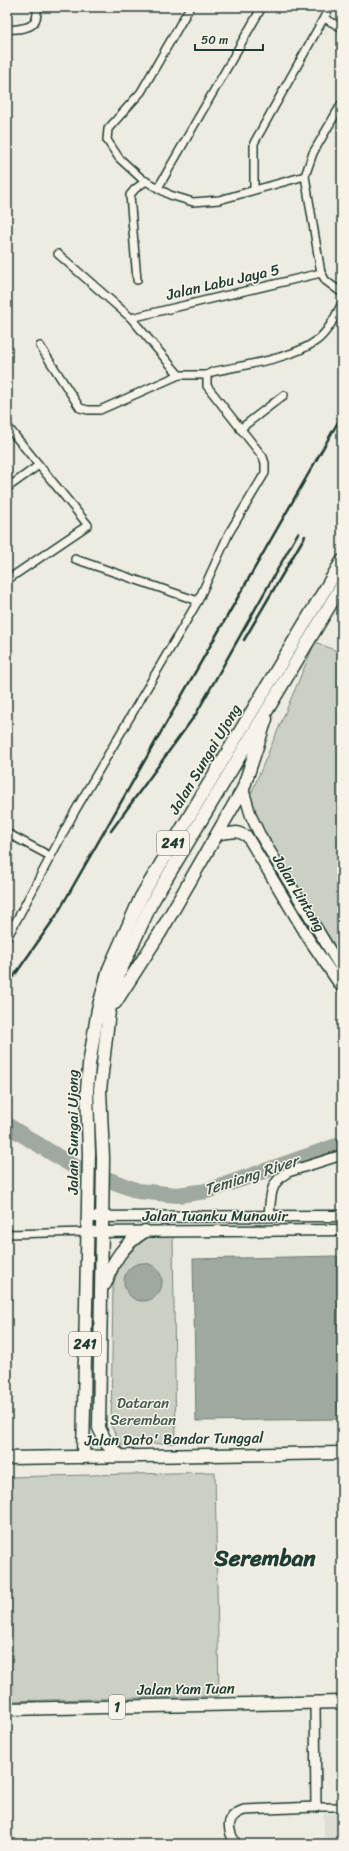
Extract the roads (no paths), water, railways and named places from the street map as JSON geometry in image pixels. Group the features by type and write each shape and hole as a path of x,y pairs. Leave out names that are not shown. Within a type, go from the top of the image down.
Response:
{"highway":[{"name":"Jalan Sungai Ujong","path":"82,1457 89,1182 87,1090 89,1065 98,1009 109,969 123,934 141,897 342,561"},
{"name":"Jalan Sungai Ujong","path":"120,1456 107,1444 99,1428 103,1231 103,1158 100,1090 109,1011 119,974 151,904 342,585"},
{"path":"109,1011 160,934 219,834 243,789 271,702"},
{"path":"102,1296 115,1259 131,1239 145,1231"},
{"name":"Jalan Dato' Bandar Tunggal","path":"7,1458 342,1453"},
{"name":"Jalan Yam Tuan","path":"7,1709 342,1702"}],"main road":[{"name":"Jalan Lintang","path":"243,789 251,816 259,833 275,857 342,970"},
{"name":"Jalan Lintang","path":"219,834 237,832 247,836 308,938 342,988"},
{"path":"265,866 267,855 275,857"},
{"name":"Jalan Tuanku Munawir","path":"88,1217 342,1216"},
{"name":"Jalan Tuanku Munawir","path":"88,1232 342,1230"}],"street":[{"path":"7,30 29,27 33,24 37,14 37,7"},
{"path":"190,7 141,92 108,128 107,140 119,158 146,181 170,195 193,202 219,200 304,176"},
{"path":"158,188 262,7"},
{"path":"254,189 254,144 330,7"},
{"path":"324,18 342,28"},
{"path":"342,103 313,153 304,176 321,273 326,282 342,293"},
{"path":"137,280 130,195 146,181"},
{"path":"58,254 131,318 179,375"},
{"name":"Jalan Labu Jaya 5","path":"131,318 321,273"},
{"path":"40,346 80,408 100,410 179,375 207,375 212,372 300,352 317,341 330,325 342,304"},
{"path":"7,938 50,856 198,601 234,524 265,473 265,463 263,457 207,386 207,375"},
{"path":"240,429 284,395"},
{"path":"7,426 88,524 7,580"},
{"path":"7,488 39,465"},
{"path":"75,559 198,601"},
{"path":"7,833 50,856"},
{"path":"269,1216 271,1194 275,1182 281,1176 288,1172 342,1155"},
{"path":"7,1234 88,1232"},
{"path":"314,1702 316,1806"},
{"path":"236,1844 229,1832 230,1820 238,1812 244,1810 316,1806 342,1807"}],"waterway":[{"name":"Temiang River","path":"7,1125 73,1166 138,1191 177,1195 207,1191 342,1144"}],"railway":[{"path":"7,986 56,916 342,415"},
{"path":"111,831 196,714 298,533"},
{"path":"244,640 305,536"}],"district":[{"name":"Seremban","path":"265,1558"}],"park label":[{"name":"Dataran Seremban","path":"143,1412"}]}
